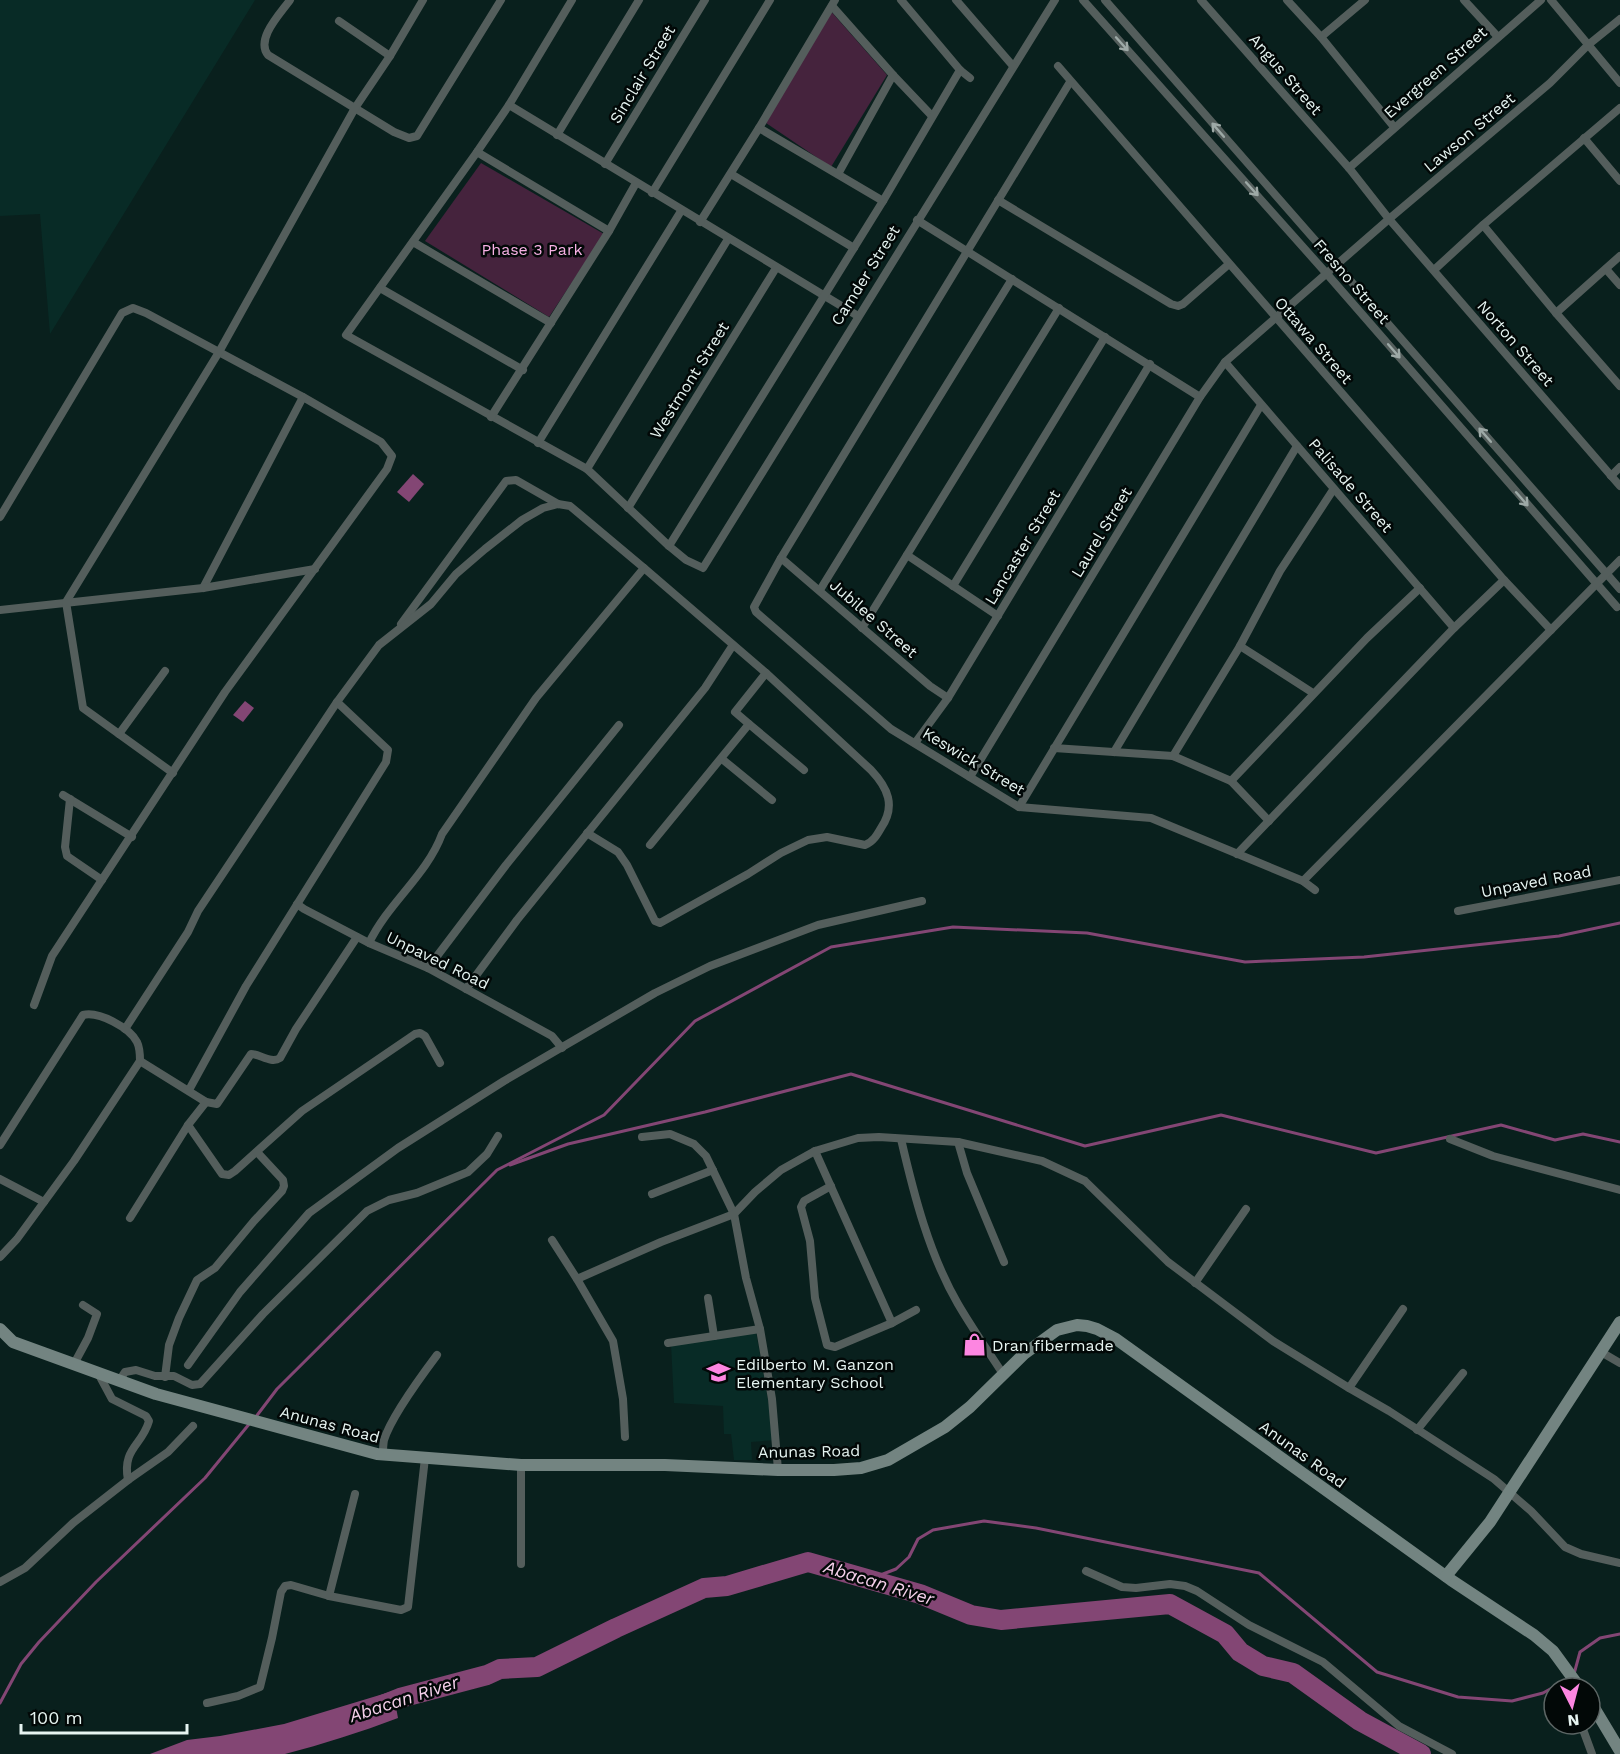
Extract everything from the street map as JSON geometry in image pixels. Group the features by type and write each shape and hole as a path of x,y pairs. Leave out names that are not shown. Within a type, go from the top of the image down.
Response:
{"street":[{"path":"290,0 263,43 268,55 409,138 417,136 501,0"},
{"path":"173,773 83,708 66,602 219,352 355,108 390,56 422,0"},
{"path":"572,0 509,105 346,336 587,469 669,546 883,201 960,70"},
{"path":"557,135 639,0"},
{"name":"Sinclair Street","path":"604,164 705,0"},
{"path":"652,193 770,0"},
{"path":"901,0 960,70 970,78"},
{"path":"956,0 1013,66"},
{"name":"Camder Street","path":"669,546 686,560 703,568 1055,0"},
{"name":"Fresno Street","path":"1083,0 1327,274 1617,608"},
{"name":"Fresno Street","path":"1105,0 1620,589"},
{"name":"Angus Street","path":"1201,0 1349,168 1389,219"},
{"path":"1287,0 1321,37 1394,127"},
{"path":"1321,37 1365,0"},
{"path":"1464,0 1498,37"},
{"name":"Evergreen Street","path":"1349,168 1541,0"},
{"path":"1551,0 1620,83"},
{"path":"700,222 834,3 893,75 932,116"},
{"name":"Lawson Street","path":"1327,274 1620,19"},
{"path":"339,21 390,56"},
{"name":"Ottawa Street","path":"1058,66 1504,579 1551,630"},
{"path":"838,174 893,75"},
{"path":"781,558 1070,82"},
{"path":"509,105 858,316"},
{"path":"1434,270 1620,108"},
{"path":"759,128 883,201"},
{"path":"1584,138 1620,181"},
{"path":"477,152 609,231"},
{"path":"731,174 854,248"},
{"path":"492,417 609,231 636,183"},
{"path":"998,200 1171,304 1178,306 1229,264"},
{"path":"538,442 681,211"},
{"name":"Norton Street","path":"1389,219 1620,486"},
{"path":"917,220 1200,397"},
{"path":"1483,225 1620,387"},
{"path":"587,469 728,239"},
{"path":"413,242 551,323"},
{"path":"1556,313 1620,256"},
{"name":"Westmont Street","path":"628,508 776,268"},
{"path":"1606,269 1620,285"},
{"name":"Laurel Street","path":"970,777 1200,397 1225,362 1327,274"},
{"path":"820,590 1012,279"},
{"path":"380,288 522,370"},
{"path":"0,517 122,313 133,308 303,397 381,442 392,456 387,469 225,692 52,956 34,1005"},
{"path":"862,628 1059,308"},
{"path":"953,586 1105,337"},
{"name":"Palisade Street","path":"1225,362 1454,628"},
{"name":"Lancaster Street","path":"915,743 948,698 1150,364"},
{"path":"203,588 303,397"},
{"path":"1019,807 1261,405"},
{"path":"1114,752 1297,446"},
{"path":"1611,476 1620,467"},
{"path":"398,629 506,481 516,480 558,504 570,506 644,568 766,673 871,770 884,786 890,799 883,826 872,841 865,845 827,837 808,840 781,853 660,923 655,921 618,852 587,833"},
{"path":"1173,756 1240,646 1280,571 1333,490"},
{"path":"125,1029 188,932 198,911 337,702 374,652 398,629 431,604 456,574 505,532 543,508 558,504"},
{"path":"908,555 998,616"},
{"name":"Jubilee Street","path":"781,558 930,686 948,698"},
{"name":"Keswick Street","path":"781,558 756,601 754,607 756,612 891,729 1019,807 1151,818 1302,881 1315,890"},
{"path":"1302,881 1620,560"},
{"path":"369,943 391,908 430,858 442,834 536,698 644,568"},
{"path":"0,610 203,588 315,569"},
{"path":"1237,854 1504,579"},
{"path":"1231,780 1366,638 1420,588"},
{"path":"466,989 517,920 692,704 733,645"},
{"path":"1240,646 1312,693"},
{"path":"119,734 165,671"},
{"path":"766,673 735,712 804,770"},
{"path":"189,1090 246,986 386,762 388,750 337,702"},
{"path":"650,845 749,724"},
{"path":"428,968 506,865 619,725"},
{"path":"1054,748 1173,756 1231,780 1269,821"},
{"path":"722,759 772,800"},
{"path":"102,880 67,856 65,847 67,797 132,837"},
{"name":"Unpaved Road","path":"1458,911 1620,880"},
{"path":"188,1365 240,1292 309,1213 398,1148 504,1081 656,993 710,966 818,925 922,901"},
{"name":"Unpaved Road","path":"297,904 369,943 428,968 552,1036 562,1048"},
{"path":"140,1061 206,1102 217,1104 251,1054 271,1060 280,1058 296,1029 357,937"},
{"path":"0,1145 83,1015 95,1013 125,1029 136,1039 140,1048 140,1061 74,1161 17,1239 0,1257"},
{"path":"188,1125 222,1174 229,1175 236,1172 302,1111 415,1034 420,1033 425,1036 440,1063"},
{"path":"129,1218 188,1125 206,1102"},
{"path":"642,1137 670,1134 683,1137 694,1144 706,1156 734,1214 760,1329 772,1399 778,1470"},
{"path":"119,1381 122,1375 129,1371 138,1371 155,1377 174,1376 195,1386 203,1383 263,1314 367,1211 389,1200 417,1193 468,1172 488,1154 498,1136"},
{"path":"577,1279 660,1242 734,1214 781,1170 815,1151 858,1138 958,1142 1042,1161 1085,1181 1168,1262 1273,1341 1478,1468 1539,1518 1564,1547 1581,1554 1620,1563"},
{"path":"901,1139 919,1210 944,1275 957,1303 1003,1374"},
{"path":"1450,1139 1493,1156 1620,1190"},
{"path":"958,1142 967,1173 1004,1262"},
{"path":"815,1151 892,1323"},
{"path":"165,1377 169,1346 197,1280 215,1268 285,1186 283,1180 257,1152"},
{"path":"652,1194 713,1170"},
{"path":"0,1179 44,1202"},
{"path":"831,1186 804,1201 801,1207 810,1241 815,1298 827,1345 835,1347 892,1323 916,1310"},
{"path":"1195,1284 1246,1209"},
{"path":"552,1240 613,1341 623,1399 624,1437"},
{"path":"708,1298 714,1336"},
{"path":"74,1364 88,1338 97,1314 83,1305"},
{"path":"1349,1388 1403,1309"},
{"path":"1446,1576 1480,1536 1510,1493 1620,1322"},
{"name":"Anunas Road","path":"0,1329 13,1342 144,1390 380,1454 521,1465 665,1465 778,1470 861,1468 888,1460 945,1427 970,1407 1037,1343 1057,1330 1077,1326 1097,1329 1116,1339 1446,1576 1544,1643 1571,1676"},
{"path":"668,1343 760,1329"},
{"path":"1601,1352 1620,1363"},
{"path":"380,1454 392,1424 437,1355"},
{"path":"98,1373 112,1399 146,1416 149,1421 128,1457 126,1464 128,1479"},
{"path":"1417,1430 1463,1373"},
{"path":"0,1582 25,1568 72,1523 128,1479 168,1452 193,1426"},
{"path":"207,1703 238,1696 260,1687 284,1587 291,1586 401,1610 408,1606 425,1458"},
{"path":"521,1465 521,1564"},
{"path":"329,1596 355,1494"},
{"path":"1086,1571 1122,1587 1136,1588 1170,1584 1185,1586 1197,1591 1249,1625 1323,1662 1399,1726 1452,1754"},
{"path":"1602,1721 1620,1751"},
{"path":"1585,1736 1592,1754"}],"shaded area":[{"path":"0,0 255,0 50,334 40,214 0,216"},
{"path":"413,474 424,484 409,502 397,492"},
{"path":"245,701 254,708 243,722 233,715"},
{"name":"Edilberto M. Ganzon Elementary School","path":"756,1332 775,1440 751,1442 752,1460 734,1460 731,1434 724,1434 723,1406 674,1403 671,1344"},
{"path":"393,1691 398,1718 342,1738 285,1754 150,1754 187,1740 284,1724"}],"green space":[{"path":"828,8 887,75 831,167 766,123"},
{"name":"Phase 3 Park","path":"481,163 604,234 549,317 425,241"}],"waterway":[{"path":"255,1418 277,1389 497,1170 604,1115 695,1021 831,947 953,927 1087,933 1245,962 1364,957 1559,936 1620,923"},
{"path":"510,1165 568,1144 705,1112 851,1074 1085,1146 1221,1115 1376,1153 1501,1125 1555,1140 1583,1134 1620,1142"},
{"path":"0,1703 21,1664 39,1642 96,1582 205,1478 250,1423"},
{"path":"870,1579 896,1569 909,1557 918,1539 933,1530 984,1521 1036,1528 1259,1573 1377,1672 1458,1697 1512,1701 1542,1693"},
{"name":"Abacan River","path":"370,1710 400,1698 487,1675 500,1669 537,1667 704,1588 727,1586 808,1562 920,1594 971,1615 1001,1620 1170,1604 1225,1634 1240,1652 1263,1666 1293,1673 1360,1721 1421,1754"},
{"path":"1574,1674 1580,1652 1600,1638 1620,1634"}],"place":[{"name":"Dran fibermade","path":"974,1345"},
{"name":"Edilberto M. Ganzon Elementary School","path":"718,1373"}]}
